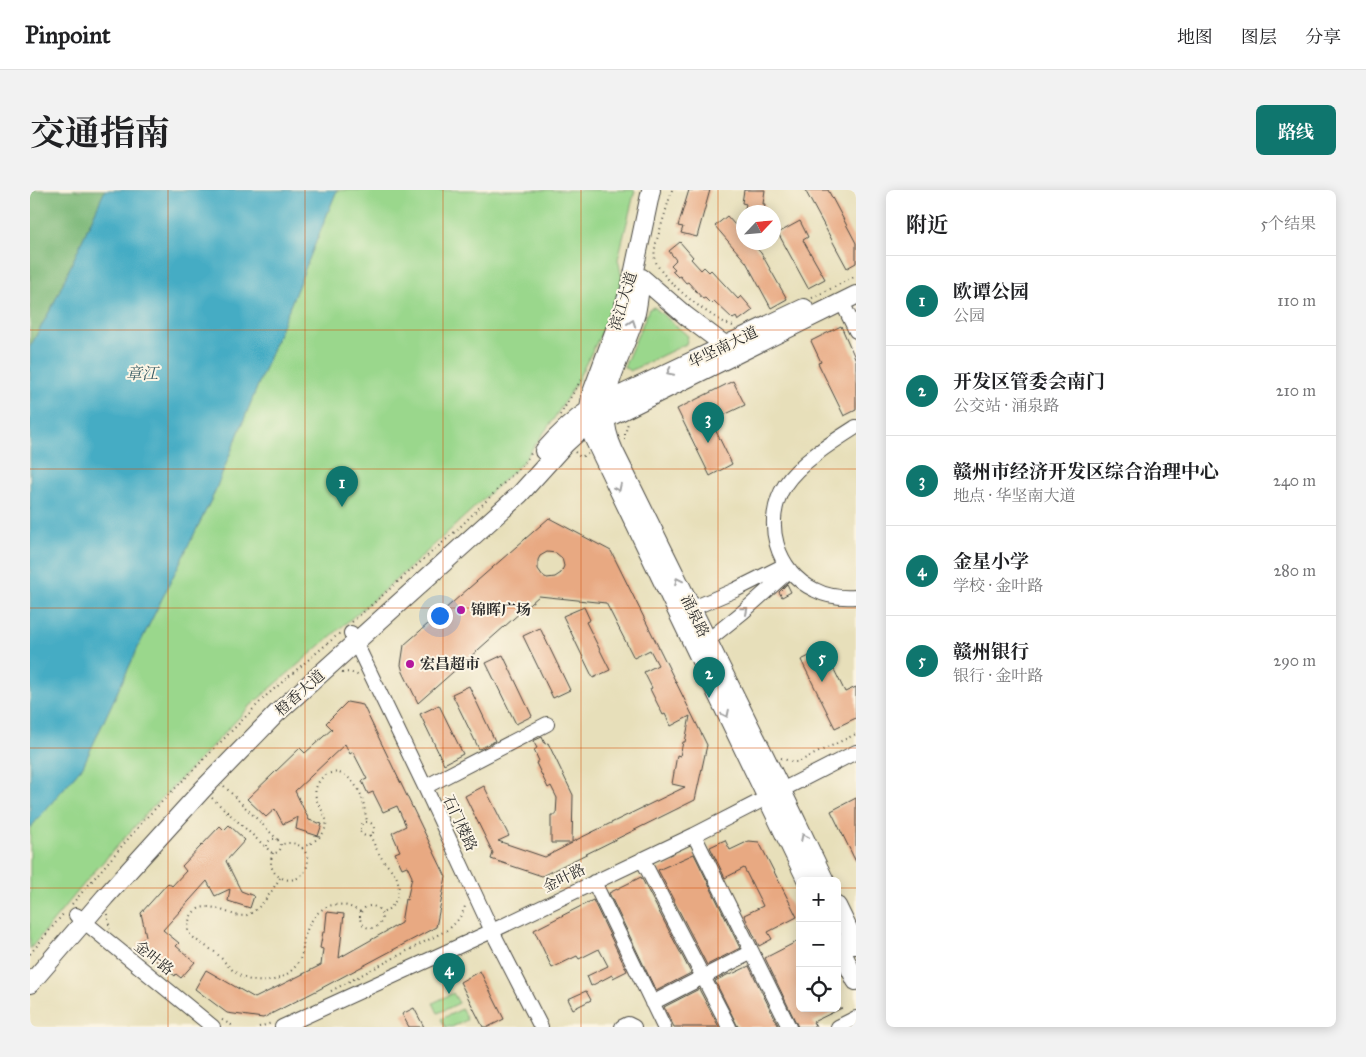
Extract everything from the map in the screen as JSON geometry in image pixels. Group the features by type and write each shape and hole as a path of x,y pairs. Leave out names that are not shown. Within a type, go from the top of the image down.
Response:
{"main road":[{"name":"滨江大道","path":"598,414 591,395 630,289 651,190"},
{"name":"滨江大道","path":"598,414 636,313 660,190"},
{"path":"642,278 686,316 726,346"},
{"name":"华坚南大道","path":"598,414 726,346 856,283"},
{"name":"华坚南大道","path":"598,414 849,299"},
{"path":"604,461 597,452 587,446 571,445 560,433 610,342"},
{"name":"橙香大道","path":"30,969 74,913 195,782 272,706 351,632 520,494 560,433 577,433 598,414"},
{"name":"涌泉路","path":"598,414 593,437 604,461 774,793 823,877"},
{"name":"涌泉路","path":"598,414 607,432 610,444 707,641 774,793 806,877"},
{"name":"橙香大道","path":"30,984 74,913 212,786 351,632"},
{"path":"841,914 856,945"},
{"path":"841,950 856,981"}],"street":[{"path":"849,299 856,331"},
{"path":"856,427 804,463 789,479 780,494 774,511 777,548 788,567 799,580 815,590 831,596 856,597"},
{"path":"691,609 788,567"},
{"path":"707,641 743,612 788,567"},
{"name":"石门楼路","path":"351,632 492,931 541,1027"},
{"path":"425,787 546,724"},
{"name":"金叶路","path":"280,1023 492,931 694,835 856,752"},
{"path":"694,835 789,1027"},
{"path":"642,859 728,1027"},
{"path":"594,882 664,1027"},
{"name":"金叶路","path":"74,913 213,1027"},
{"path":"652,1002 752,952"},
{"path":"838,1027 856,1018"},
{"path":"622,1027 628,1024 634,1027"}],"path":[{"path":"672,190 654,251 656,264 696,304 715,318 729,325 736,326"},
{"path":"812,298 856,276"},
{"path":"560,433 584,375"},
{"path":"626,442 624,434 632,418"},
{"path":"30,954 74,913 147,817 261,702 351,632 517,471 533,450"},
{"path":"339,674 345,672 354,673 361,677"},
{"path":"780,757 792,762 798,762 856,734"},
{"path":"302,848 320,837 326,825 326,819 319,808 315,791 317,784 323,776 330,773 338,772 347,776 356,786 361,796 367,821 374,826 374,832 370,835 363,835 360,830 361,824 367,821"},
{"path":"212,786 278,840 280,849 271,852"},
{"path":"212,786 271,852 271,866 280,878 294,879 305,871 308,862 307,857 302,848 295,843 290,842 280,845"},
{"path":"370,835 384,862 396,875 398,882 397,900 392,907 382,913"},
{"path":"271,852 267,849 267,842 273,839 278,840"},
{"path":"280,878 260,905 246,916 211,907 202,907 191,916 188,932 193,938 222,957 236,973 261,982 274,980 294,969 303,952 310,924 315,914 321,909 343,904 361,912"},
{"path":"329,992 449,929 462,916 466,902"},
{"path":"370,905 378,907 382,913 383,917 380,923 375,927 371,928 361,921 361,912 370,905"},
{"path":"107,913 109,927 113,933"},
{"path":"259,1027 280,1023"}],"green space":[{"path":"30,190 105,190 54,303 30,347"},
{"path":"337,190 635,190 618,259 623,283 603,330 576,383 553,420 522,463 405,572 249,707 145,815 94,872 30,949 30,828 83,766 142,639 213,496"},
{"path":"654,307 688,336 686,344 630,371 624,367 649,309"},
{"path":"453,993 459,1003 438,1013 433,1003"},
{"path":"462,1009 467,1020 452,1027 445,1027 441,1019"}],"water":[{"name":"章江","path":"105,190 337,190 213,496 142,639 83,766 30,828 30,347 54,303"}],"building":[{"path":"689,190 710,190 697,237 681,233 683,227 678,226"},
{"path":"744,190 765,190 763,204 765,205 746,205 742,203"},
{"path":"805,190 828,190 856,243 856,263 847,268"},
{"path":"727,216 736,226 736,250 758,250 787,299 771,308 746,262 715,226"},
{"path":"800,221 808,237 803,240 825,279 808,288 781,238 781,231"},
{"path":"680,242 701,270 704,267 709,272 711,270 738,299 741,296 753,310 738,321 736,317 733,319 714,301 711,304 705,298 703,299 688,282 686,283 680,276 678,277 672,271 675,269 671,265 676,260 669,251"},
{"path":"841,326 856,360 856,410 844,416 818,363 821,362 811,341"},
{"path":"733,381 745,405 711,421 732,464 710,476 677,409"},
{"path":"549,518 611,551 707,745 695,800 542,876 491,859 493,853 465,796 484,786 509,836 498,841 545,857 572,843 551,843 551,815 556,815 557,798 551,786 548,788 536,763 539,761 534,750 537,748 533,741 542,737 545,744 548,743 573,795 572,842 685,787 672,784 677,755 680,756 683,742 685,742 690,716 671,726 665,714 663,715 650,689 652,688 644,672 658,665 650,650 634,658 606,603 539,596 418,703 401,665 404,645","holes":["547,552 556,553 562,558 564,566 561,573 555,577 547,578 538,569 538,560 540,556"]},
{"path":"787,584 791,592 782,597 779,592"},
{"path":"584,607 590,620 586,622 610,670 593,678 563,616"},
{"path":"540,628 570,690 553,698 523,636"},
{"path":"824,649 845,692 856,687 856,718 835,728 801,660"},
{"path":"503,655 532,716 516,724 486,663"},
{"path":"469,686 495,741 479,749 452,694"},
{"path":"347,702 363,705 446,877 436,927 263,1018 227,1013 195,989 206,970 255,998 321,965 323,949 320,948 323,932 325,932 327,912 344,914 339,958 401,923 405,899 407,900 412,877 407,866 402,868 395,853 400,851 392,833 406,826 397,806 383,812 373,792 368,794 362,781 367,779 353,752 350,754 345,744 295,791 309,820 322,824 318,836 296,829 298,817 283,824 275,809 266,817 247,799 300,748 305,753 332,729 326,723"},
{"path":"439,705 463,754 444,764 420,714"},
{"path":"856,798 856,862 831,811"},
{"path":"229,825 245,840 226,861 241,891 254,896 250,908 228,901 230,889 215,896 207,881 163,930 179,943 176,946 195,962 181,978 176,974 175,976 137,945 146,936 141,913 168,883 172,886 186,871 182,866 220,826 224,830"},
{"path":"725,840 730,850 749,841 759,842 796,918 768,932 772,939 759,946 744,915 763,906 744,868 725,878 710,847"},
{"path":"694,854 740,948 707,965 658,870"},
{"path":"641,877 691,973 656,991 609,893"},
{"path":"593,900 627,971 613,978 612,975 591,986 587,976 608,966 599,949 579,959 577,956 552,968 534,930"},
{"path":"796,942 796,1012 834,1012 813,1022 816,1027 798,1027 765,958"},
{"path":"749,966 779,1027 738,1027 715,981"},
{"path":"480,971 504,1019 488,1027 483,1027 460,982"},
{"path":"699,989 719,1027 674,1027 664,1007"},
{"path":"586,991 591,1000 573,1009 568,999"},
{"path":"414,1008 424,1027 409,1027 402,1014"}],"place":[{"name":"赣州市经济开发区综合治理中心","path":"708,443"},
{"name":"欧谭公园","path":"342,507"},
{"name":"锦晖广场","path":"461,610"},
{"name":"宏昌超市","path":"410,664"},
{"name":"赣州银行","path":"822,682"},
{"name":"开发区管委会南门","path":"709,698"},
{"name":"金星小学","path":"449,994"}]}
